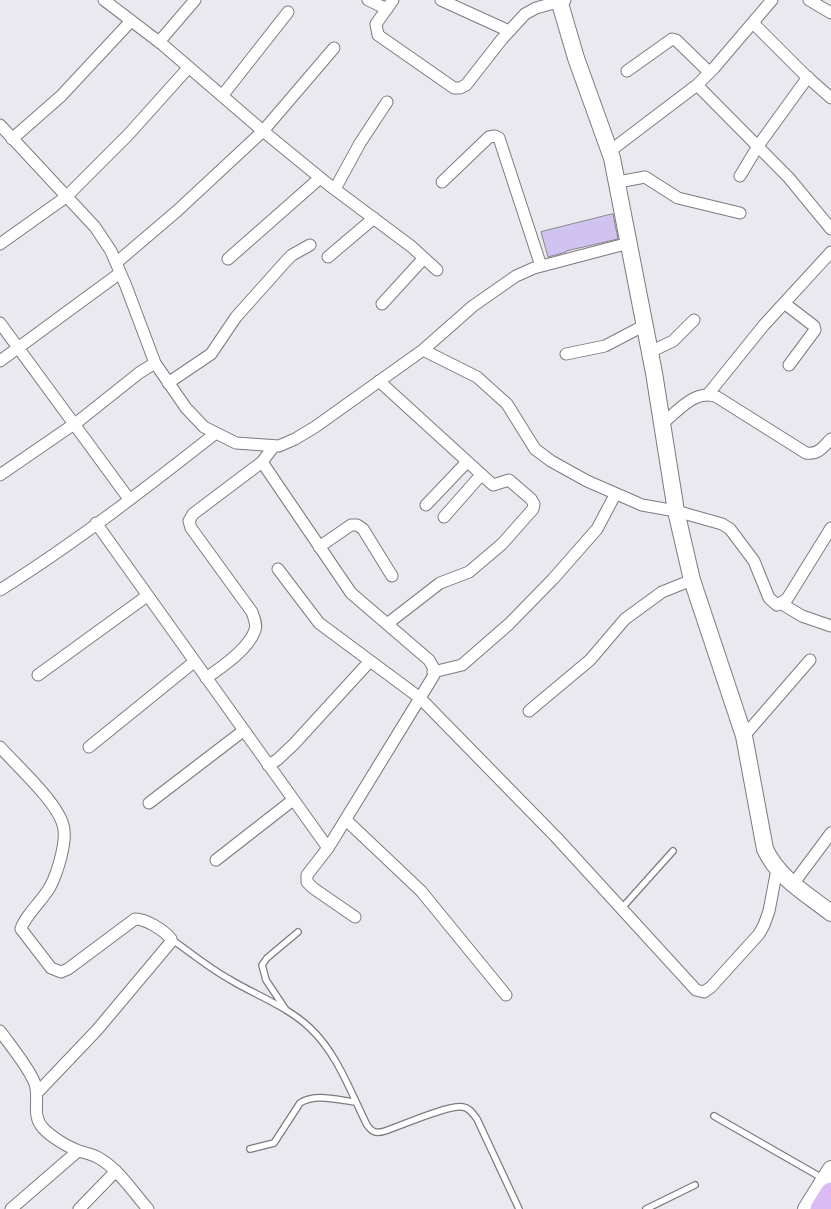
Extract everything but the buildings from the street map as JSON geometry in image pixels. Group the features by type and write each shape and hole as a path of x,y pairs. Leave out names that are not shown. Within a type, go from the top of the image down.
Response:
{"highway":[{"path":"821,1209 829,1180"}],"street":[{"path":"104,0 159,42 262,131 320,178 374,218 437,270"},
{"path":"159,42 195,0"},
{"path":"368,0 390,4 376,24 378,35 454,88 460,88 466,85 509,32 530,10 561,1 576,58 610,151 618,182 650,352 676,511 692,580 744,736 762,838 770,860 777,869 831,912"},
{"path":"441,0 509,32"},
{"path":"610,151 697,84 772,0"},
{"path":"809,0 831,13"},
{"path":"222,96 288,12"},
{"path":"131,21 61,96 4,133 95,227 118,268 155,363 186,408 204,427 236,443 279,446 295,439 315,427 423,350 473,306 502,284 516,276 541,266 629,243"},
{"path":"753,23 831,98"},
{"path":"627,71 672,39 676,40 709,72"},
{"path":"0,361 118,268 262,131 334,48"},
{"path":"0,244 66,197 128,135 189,67"},
{"path":"740,176 758,146 808,77"},
{"path":"697,84 789,178 831,229"},
{"path":"335,189 357,148 387,102"},
{"path":"442,182 489,137 495,136 499,138 541,266"},
{"path":"618,182 645,176 678,198 740,213"},
{"path":"228,259 320,178"},
{"path":"328,257 374,218"},
{"path":"168,383 211,354 236,317 286,261 292,255 310,245"},
{"path":"662,424 693,398 709,393 764,326 831,252"},
{"path":"382,304 424,258"},
{"path":"784,303 814,326 816,330 789,365"},
{"path":"650,352 673,340 694,320"},
{"path":"0,323 129,499"},
{"path":"566,354 605,346 645,325"},
{"path":"423,350 477,377 507,404 527,438 542,455 615,495 642,505 676,511 722,524 730,529 754,562 769,598 777,605 782,604 802,616 831,626"},
{"path":"0,475 74,424 139,373 155,363"},
{"path":"379,381 493,485 509,480 531,499 534,504 533,508 502,544 469,572 440,583 387,624"},
{"path":"709,393 717,396 806,453 813,454 818,452 831,439"},
{"path":"0,590 32,570 96,524 216,433"},
{"path":"206,678 240,652 255,631 256,622 252,612 191,528 189,521 193,514 262,462 274,446"},
{"path":"262,462 352,593 429,660 434,675 346,820 328,848 307,875 307,882 313,888 355,917"},
{"path":"426,505 467,462"},
{"path":"444,517 481,475"},
{"path":"433,672 462,665 509,624 553,579 596,529 615,495"},
{"path":"96,524 243,732 328,848"},
{"path":"319,547 351,525 357,525 363,529 392,576"},
{"path":"782,604 831,528"},
{"path":"278,569 319,623 420,698 556,837 688,984 696,990 704,992 710,987 759,934 769,911 777,869"},
{"path":"529,712 590,660 625,619 662,592 692,580"},
{"path":"38,675 147,596"},
{"path":"744,736 810,660"},
{"path":"268,765 294,744 370,661"},
{"path":"89,748 194,662"},
{"path":"149,803 243,732"},
{"path":"0,747 51,803 64,826 64,843 51,885 34,911 23,922 21,930 51,968 61,972 68,969 135,919 141,919 168,934 172,939 105,1020 37,1093"},
{"path":"216,860 293,800"},
{"path":"346,820 421,891 506,995"},
{"path":"794,884 831,833"},
{"path":"0,1031 33,1078 37,1093 36,1113 42,1127 48,1133 78,1151 96,1156 116,1171 142,1207"},
{"path":"11,1209 78,1151"},
{"path":"79,1209 116,1171"},
{"path":"806,1209 829,1180"}],"lane":[{"path":"621,909 673,851"},
{"path":"287,1012 266,980 262,965 267,958 298,932"},
{"path":"172,939 228,979 287,1012 311,1028 320,1039 340,1071 367,1125 372,1131 378,1133 450,1108 465,1107 477,1119 519,1209"},
{"path":"250,1149 274,1143 300,1103 306,1100 313,1098 355,1102"},
{"path":"714,1116 829,1180"},
{"path":"646,1209 695,1185"}]}
